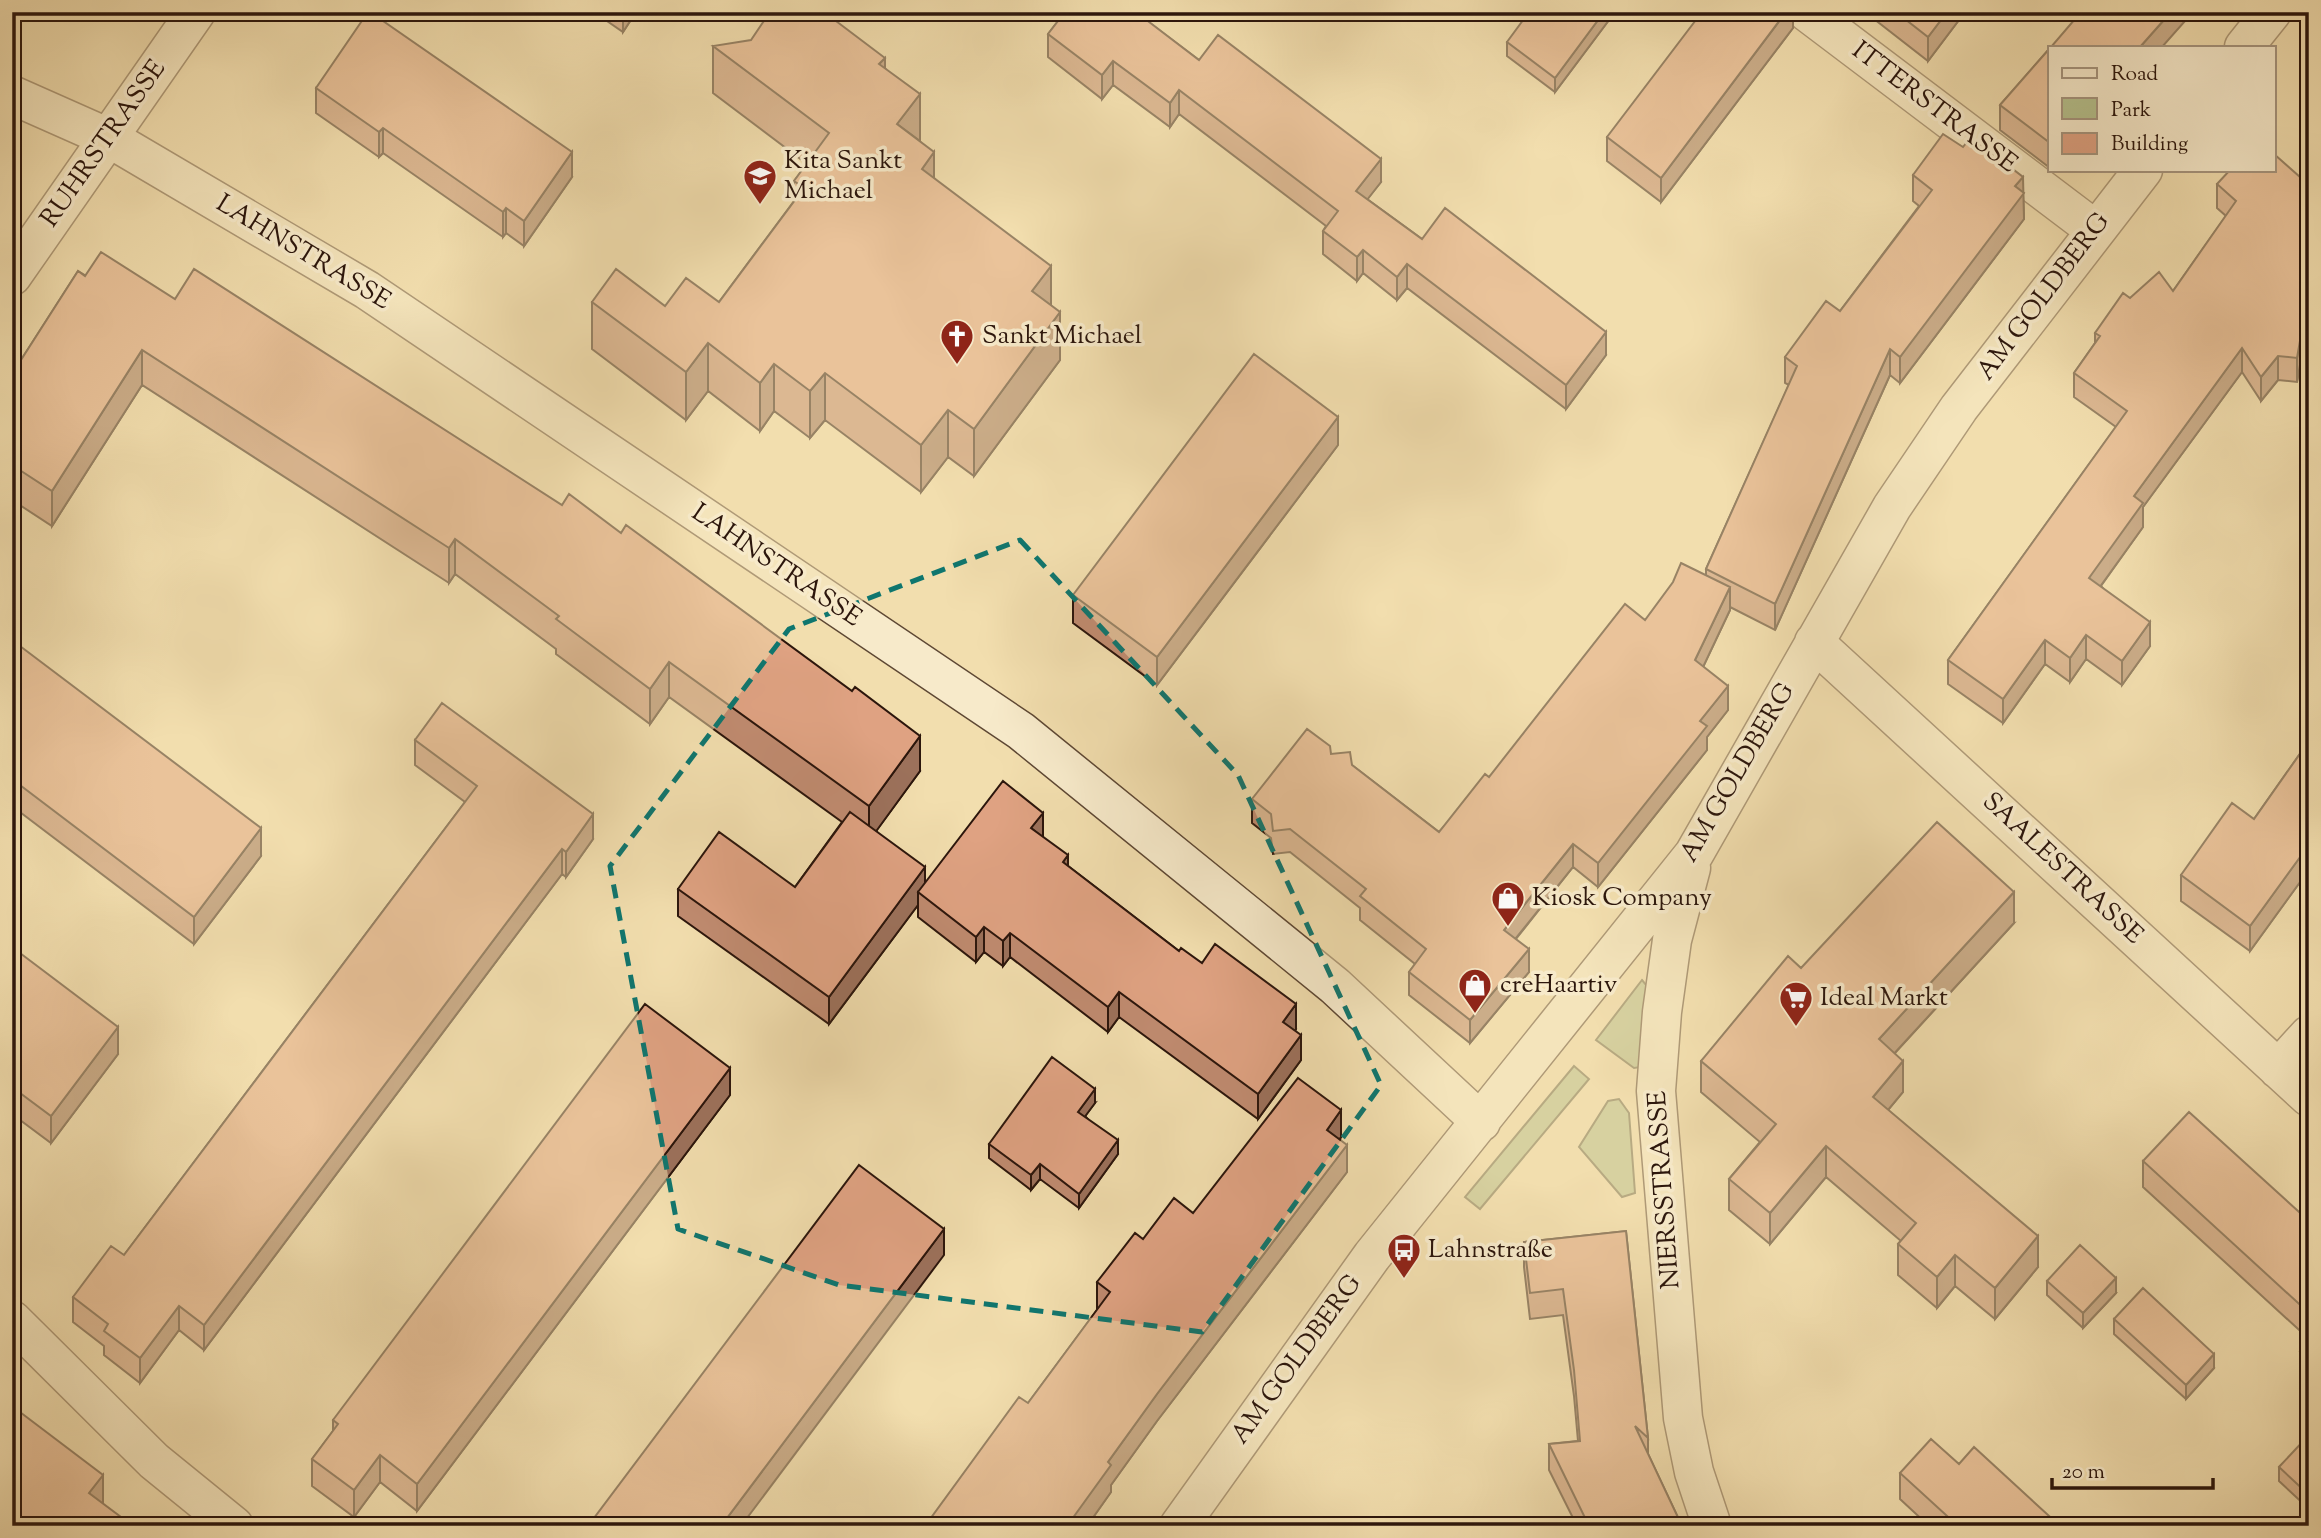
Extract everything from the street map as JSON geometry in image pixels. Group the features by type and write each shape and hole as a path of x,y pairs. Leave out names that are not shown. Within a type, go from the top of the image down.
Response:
{"street":[{"name":"RUHRSTRASSE","path":"12,276 196,12"},
{"name":"ITTERSTRASSE","path":"1807,12 2094,229"},
{"path":"2245,46 2273,12"},
{"name":"LAHNSTRASSE","path":"12,95 109,138 378,297 1021,731 1335,986 1481,1122"},
{"name":"AM GOLDBERG","path":"1179,1526 1372,1256 1694,854 1892,507 1959,408 2094,229 2141,172"},
{"name":"SAALESTRASSE","path":"1814,642 2309,1097"},
{"name":"NIERSSTRASSE","path":"1694,854 1672,940 1662,1012 1656,1091 1683,1418 1694,1472 1712,1526"},
{"path":"2278,1069 2309,1035"},
{"path":"12,1320 154,1461 233,1526"}],"highlighted area":[{"path":"1020,540 1238,775 1381,1085 1202,1332 839,1285 678,1229 610,866 789,629"}],"green space":[{"path":"1642,980 1647,986 1648,1066 1634,1068 1596,1040"},
{"path":"1574,1066 1589,1079 1480,1209 1465,1197"},
{"path":"1619,1099 1629,1113 1635,1193 1622,1197 1579,1147 1608,1101"}],"building":[{"path":"368,12 572,152 524,221 506,208 503,212 383,128 379,132 316,88"},
{"path":"770,12 824,12 885,58 879,64 920,94 897,124 934,152 922,169 1051,266 1032,291 1060,312 974,429 948,410 921,445 825,373 810,391 774,364 760,383 708,343 686,372 592,302 616,269 665,306 686,278 719,302 804,188 794,181 829,133 713,46 751,40"},
{"path":"1065,12 1136,12 1199,60 1218,35 1381,159 1356,191 1422,239 1445,208 1606,332 1566,385 1407,264 1397,277 1363,250 1357,257 1323,231 1338,211 1179,90 1170,103 1113,61 1102,75 1048,34"},
{"path":"1529,12 1604,12 1555,78 1507,42"},
{"path":"1702,12 1786,12 1661,178 1607,137"},
{"path":"1896,12 1947,12 1928,37"},
{"path":"2081,12 2171,12 2141,46 2052,46"},
{"path":"2048,50 2048,141 2000,105"},
{"path":"1943,134 1963,147 1971,137 2023,177 2015,186 2024,193 1900,357 1890,349 1775,604 1706,569 1797,366 1785,357 1826,301 1840,311 1932,190 1913,175"},
{"path":"2276,156 2309,185 2309,322 2304,318 2297,358 2278,356 2261,377 2242,348 2134,496 2143,503 2089,578 2150,622 2122,661 2086,635 2070,658 2045,640 2003,699 1948,660 2127,411 2074,373 2100,336 2095,333 2123,293 2130,298 2159,272 2173,291 2236,201 2217,184 2228,172 2276,172"},
{"path":"101,252 175,299 194,269 562,505 569,494 621,533 626,525 852,691 855,687 920,736 869,806 669,662 650,689 556,619 559,616 455,539 449,548 142,350 52,491 12,465 12,374 78,271 85,276"},
{"path":"1254,354 1338,417 1157,657 1073,595"},
{"path":"1681,563 1730,587 1695,660 1728,686 1700,721 1707,726 1598,863 1573,844 1504,930 1529,949 1470,1020 1409,972 1426,949 1360,896 1366,889 1290,829 1273,831 1271,814 1252,799 1307,729 1330,746 1331,754 1350,752 1352,765 1439,832 1485,774 1489,777 1625,604 1645,620 1673,582"},
{"path":"12,640 261,828 194,917 12,779"},
{"path":"442,703 593,814 566,852 562,849 204,1325 179,1306 140,1358 104,1331 108,1324 73,1297 111,1246 124,1255 477,786 415,740"},
{"path":"2309,741 2309,857 2303,853 2250,926 2181,875 2232,803 2254,819"},
{"path":"1003,781 1043,813 1031,828 1068,855 1063,862 1179,951 1181,948 1202,963 1215,944 1296,1004 1283,1022 1301,1035 1258,1094 1119,992 1108,1007 1010,933 1003,941 984,927 976,937 918,892"},
{"path":"850,812 925,867 829,997 678,889 719,832 795,887"},
{"path":"1937,822 2014,892 1879,1039 1903,1061 1873,1097 2038,1236 1995,1288 1955,1255 1937,1277 1898,1244 1916,1223 1826,1146 1770,1213 1729,1179 1776,1124 1701,1061 1788,956 1801,968"},
{"path":"12,947 118,1027 51,1116 12,1087"},
{"path":"645,1004 730,1068 417,1484 380,1455 354,1490 312,1459 338,1424 333,1420"},
{"path":"1052,1057 1095,1089 1078,1112 1118,1140 1079,1194 1040,1164 1031,1175 989,1144"},
{"path":"1298,1078 1341,1110 1327,1130 1347,1145 1157,1394 1108,1462 1111,1465 1067,1526 925,1526 1019,1397 1028,1403 1110,1292 1097,1282 1135,1233 1143,1239 1174,1198 1193,1213"},
{"path":"2189,1112 2309,1221 2309,1313 2143,1161"},
{"path":"859,1165 944,1229 721,1526 588,1526"},
{"path":"1626,1231 1648,1438 1635,1426 1682,1526 1589,1526 1549,1444 1580,1441 1574,1370 1563,1289 1530,1293 1524,1242"},
{"path":"2080,1245 2116,1278 2083,1313 2047,1281"},
{"path":"2143,1288 2214,1354 2186,1385 2114,1319"},
{"path":"2309,1341 2309,1358 2300,1351"},
{"path":"12,1406 103,1475 89,1493 133,1526 12,1526"},
{"path":"2307,1437 2309,1438 2309,1495 2279,1467"},
{"path":"1931,1439 1959,1464 1974,1447 2060,1526 1958,1526 1900,1473"}],"place":[{"name":"Kita Sankt Michael","path":"760,206"},
{"name":"Sankt Michael","path":"957,366"},
{"name":"Kiosk Company","path":"1508,928"},
{"name":"creHaartiv","path":"1475,1015"},
{"name":"Ideal Markt","path":"1796,1028"},
{"name":"Lahnstraße","path":"1404,1280"}]}
